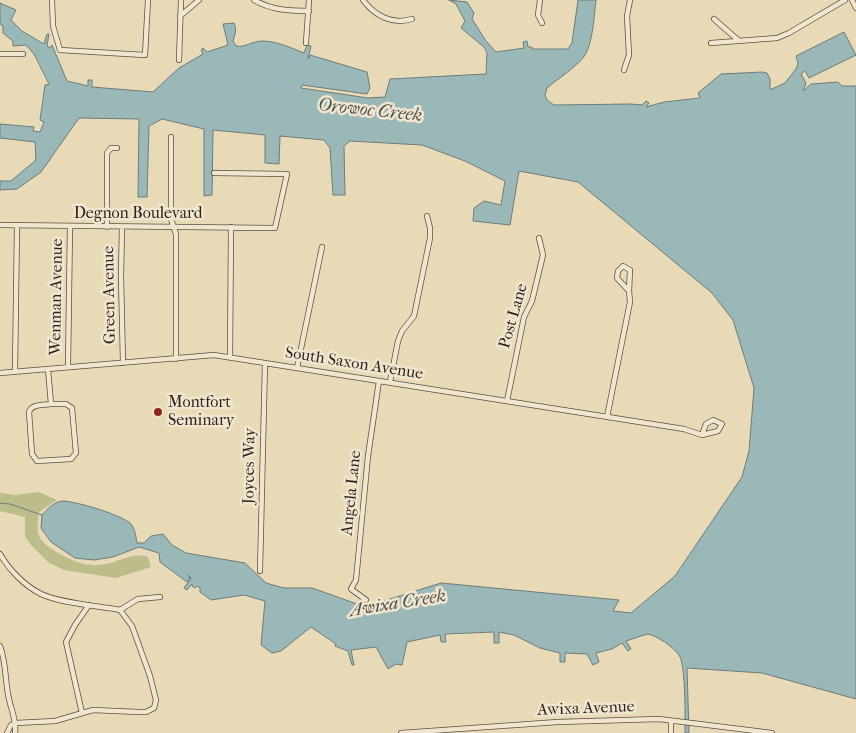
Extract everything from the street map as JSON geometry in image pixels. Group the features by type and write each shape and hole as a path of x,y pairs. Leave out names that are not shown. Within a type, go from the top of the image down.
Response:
{"street":[{"path":"52,0 53,26 60,50 145,55 148,0"},
{"path":"179,60 181,0"},
{"path":"180,16 199,0"},
{"path":"254,0 268,7 280,10 309,11"},
{"path":"306,43 309,0"},
{"path":"363,0 378,15 390,20 402,22 412,19"},
{"path":"540,0 538,15 542,23"},
{"path":"624,70 629,55 627,16 630,0"},
{"path":"711,43 784,36 845,0"},
{"path":"852,0 856,8"},
{"path":"714,19 738,40"},
{"path":"0,54 23,54"},
{"path":"171,137 171,219 176,234 176,359"},
{"path":"107,226 107,153 111,148 117,148"},
{"name":"Degnon Boulevard","path":"0,225 276,228 287,174 214,173"},
{"path":"390,382 398,341 402,331 414,316 430,238 427,216"},
{"path":"15,371 16,226"},
{"name":"Wenman Avenue","path":"68,367 70,226"},
{"name":"Green Avenue","path":"122,227 123,363"},
{"path":"230,357 231,227"},
{"name":"Post Lane","path":"507,401 524,317 532,301 543,255 539,238"},
{"path":"298,368 322,248"},
{"path":"607,416 629,308 630,270 623,266 618,271 617,278 629,291"},
{"name":"South Saxon Avenue","path":"0,373 214,355 684,428 702,434"},
{"name":"Joyces Way","path":"260,571 265,362"},
{"path":"48,369 51,404"},
{"name":"Angela Lane","path":"366,600 351,589 356,580 368,456 379,381"},
{"path":"51,404 66,404 72,408 76,453 71,459 37,461 32,454 29,412 30,409 36,406 51,404"},
{"path":"0,554 13,572 40,594 120,610 138,599 160,597"},
{"path":"82,713 66,642 89,605"},
{"path":"8,733 11,725 16,723 55,721 100,710 146,712 154,708 156,700 154,690 132,626 120,610"},
{"path":"0,646 9,702 16,723 15,733"},
{"name":"Awixa Avenue","path":"401,733 558,722 659,719 772,733"},
{"path":"671,721 671,733"}],"green space":[{"path":"39,492 57,500 39,512 38,525 41,539 55,551 73,561 92,565 106,564 132,556 143,556 148,557 151,567 116,578 64,570 49,563 30,544 25,536 25,517 0,511 0,493 15,495"}],"water":[{"name":"Orowoc Creek","path":"449,0 467,2 474,13 472,19 486,41 496,52 524,48 523,42 527,41 528,47 532,47 532,49 568,49 572,43 578,0 596,0 589,46 586,53 575,66 547,88 545,95 547,100 554,105 642,105 646,101 649,103 646,107 664,102 700,98 698,93 721,74 767,73 770,79 770,89 772,89 785,83 796,69 798,63 796,56 844,32 856,55 809,78 805,71 801,74 806,83 803,91 811,84 838,82 842,86 856,86 856,699 762,673 687,668 689,733 685,733 685,692 683,669 679,655 660,639 647,634 626,641 631,649 628,651 622,643 612,649 596,653 599,662 593,665 587,654 565,653 565,662 560,662 560,653 540,648 514,635 499,632 499,643 494,643 494,632 445,634 446,642 441,642 440,635 407,642 402,665 396,664 388,669 376,647 351,650 354,665 352,665 348,651 335,646 336,644 311,627 281,651 272,653 261,645 265,601 244,595 211,600 200,592 200,588 197,586 195,588 192,584 187,590 184,588 191,578 188,575 190,578 187,582 160,562 159,553 139,547 113,557 94,560 75,558 51,542 41,528 42,515 49,507 61,501 79,504 126,520 133,528 137,543 144,543 151,536 163,534 172,545 186,553 245,563 266,583 284,588 312,588 360,605 374,604 441,583 619,600 613,611 631,613 675,576 742,477 749,451 754,388 733,320 712,293 578,182 519,171 510,225 473,221 474,208 484,201 501,205 505,181 465,161 422,145 350,141 344,146 345,195 333,195 330,148 324,140 280,136 279,164 265,163 265,135 213,130 212,195 204,196 204,129 162,119 149,126 147,197 138,197 139,119 79,118 41,172 17,189 0,190 0,181 11,181 36,160 35,142 0,138 0,124 34,127 33,131 40,132 44,122 40,120 45,85 49,84 34,54 26,45 13,46 13,41 3,33 3,26 0,24 0,3 16,10 11,20 22,31 44,44 47,34 49,34 47,46 50,48 52,45 67,81 88,86 88,80 92,80 92,87 153,92 179,68 203,54 201,50 203,48 207,52 228,45 223,24 234,23 236,30 233,41 236,46 268,41 304,53 307,45 311,46 308,59 310,55 367,72 370,88 367,94 302,85 301,88 368,98 385,97 390,79 486,74 487,53 484,47 461,28 465,21 456,4"}],"waterway":[{"name":"Awixa Creek","path":"0,503 10,504 42,515"}],"place":[{"name":"Montfort Seminary","path":"158,412"}]}
